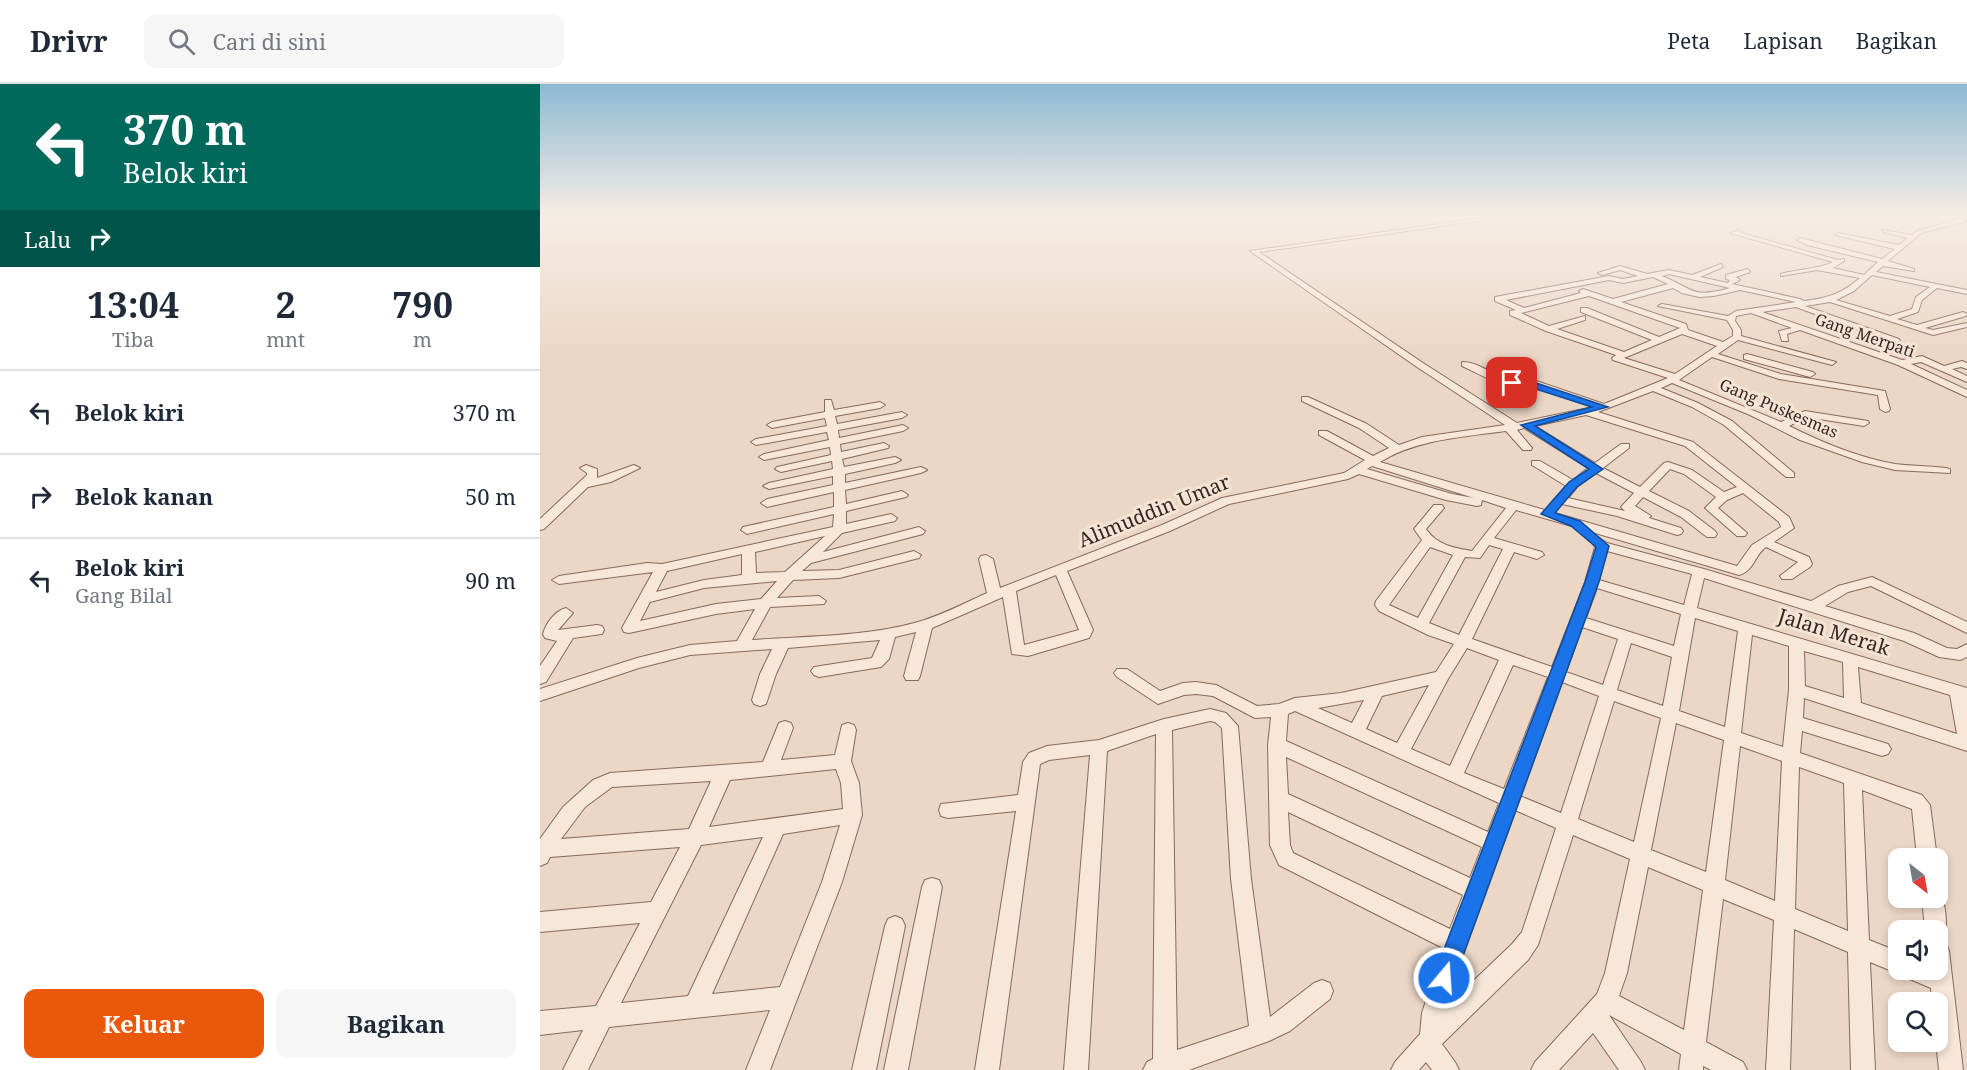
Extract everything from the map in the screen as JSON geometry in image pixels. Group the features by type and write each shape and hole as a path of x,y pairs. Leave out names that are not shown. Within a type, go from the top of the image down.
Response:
{"street":[{"path":"1268,261 1420,365 1517,426 1684,514 1711,534"},
{"path":"1863,261 1876,268 1967,292"},
{"path":"1832,362 1737,338 1737,330 1731,321 1732,315 1750,310 1830,300 1851,289 1885,261"},
{"path":"1814,279 1839,262"},
{"path":"1631,280 1604,272 1638,264"},
{"path":"1521,309 1498,299 1609,278 1622,281 1669,272 1694,273 1721,266"},
{"path":"1620,268 1673,281 1674,285"},
{"path":"1783,275 1814,269 1912,270"},
{"path":"1615,301 1674,285 1703,296 1736,281 1729,277 1748,272"},
{"path":"1694,273 1726,287"},
{"path":"1890,319 1915,310 1919,299 1933,283 1943,278"},
{"path":"1703,284 1740,287 1811,303"},
{"path":"1570,286 1615,301 1685,328 1622,354 1550,329 1513,312 1590,293"},
{"path":"1830,300 1933,333 1967,325"},
{"path":"1794,304 1896,340"},
{"path":"1662,306 1732,319"},
{"name":"Gang Merpati","path":"1750,310 1901,363 1967,394"},
{"path":"1550,329 1583,314 1659,340"},
{"path":"1916,328 1963,314"},
{"path":"1874,332 1905,324"},
{"path":"1785,339 1782,333 1799,328"},
{"path":"1682,330 1718,350 1773,374 1840,391 1841,384 1882,393 1885,409"},
{"path":"1950,330 1967,336"},
{"name":"Alimuddin Umar","path":"540,695 651,659 690,650 889,634 925,625 1166,528 1226,501 1270,490 1327,481 1358,470 1396,448 1434,438 1517,426 1603,407 1673,378 1737,338"},
{"path":"1783,367 1805,345"},
{"path":"1718,350 1814,375"},
{"name":"Gang Puskesmas","path":"1622,354 1617,359 1673,378 1804,438 1876,464 1946,471"},
{"path":"1901,363 1922,359 1967,379"},
{"path":"1465,364 1512,383 1528,369"},
{"path":"1924,372 1962,364 1967,366"},
{"path":"1494,369 1603,407"},
{"path":"1653,388 1695,405 1728,423 1790,475"},
{"path":"1305,399 1363,426 1396,448"},
{"path":"772,425 879,405"},
{"path":"1323,433 1371,461 1513,507 1547,514 1739,571 1746,566 1750,554 1786,530 1789,525 1689,444 1586,412"},
{"path":"1782,426 1805,414 1864,423"},
{"path":"742,645 765,603 789,576 837,530 840,522 838,472 829,415"},
{"path":"756,442 829,415 902,415"},
{"path":"1517,426 1527,448"},
{"path":"764,457 903,428"},
{"path":"782,469 884,446"},
{"path":"1547,514 1573,485 1625,446"},
{"path":"770,486 895,460"},
{"path":"1536,463 1573,485"},
{"path":"1645,516 1627,507 1666,466 1670,465 1688,472 1723,497"},
{"path":"540,526 594,473 586,468"},
{"path":"585,484 607,480 634,468"},
{"path":"767,503 921,470"},
{"path":"1358,470 1471,502 1499,502"},
{"path":"1741,533 1711,508 1723,497 1745,488"},
{"path":"747,530 902,495"},
{"path":"1560,500 1620,513 1677,531"},
{"path":"1438,508 1420,529 1428,540 1461,553 1476,554 1513,507"},
{"path":"559,580 647,567 662,568 891,518"},
{"path":"1575,524 1602,546 1699,572 1909,637 1954,656 1960,656 1967,649"},
{"path":"808,560 919,531"},
{"path":"1428,540 1382,605 1421,626 1463,642 1920,803 1926,848"},
{"path":"1486,540 1537,555"},
{"path":"1765,542 1804,560 1804,564 1787,576"},
{"path":"1447,1070 1429,1043 1433,1013 1455,943 1592,582 1602,546"},
{"path":"1401,752 1463,642 1510,547"},
{"path":"749,550 749,578"},
{"path":"1421,626 1461,553"},
{"path":"645,598 704,584 749,578 838,574 914,555"},
{"path":"704,584 710,558"},
{"path":"986,559 995,597"},
{"path":"662,568 629,628 716,609 765,603 819,601"},
{"path":"1010,590 1015,645 1021,651 1056,644 1086,632 1060,569"},
{"path":"1544,1070 1599,1008 1616,972 1670,714 1680,654 1699,572"},
{"path":"1812,608 1843,589 1872,581 1967,627"},
{"name":"Jalan Merak","path":"1592,582 1962,692"},
{"path":"566,613 552,627 550,634 568,635 597,630"},
{"path":"1576,620 1680,654"},
{"path":"912,676 925,625"},
{"path":"1693,1059 1746,628"},
{"path":"819,671 876,663 881,659 889,634"},
{"path":"540,678 568,635"},
{"path":"1403,1070 1520,952 1531,938 1626,636"},
{"path":"760,700 768,674 783,643"},
{"path":"1778,1070 1791,758 1797,690 1796,643"},
{"path":"1454,776 1508,658"},
{"path":"1850,659 1853,707"},
{"path":"1122,673 1158,698 1183,689 1196,688 1216,691 1249,710 1287,707 1375,693 1442,677"},
{"path":"1797,690 1967,744 1962,692"},
{"path":"1356,732 1375,693"},
{"path":"1287,707 1356,732 1454,776 1888,958"},
{"path":"1287,707 1277,745 1282,853 1289,862 1455,943"},
{"path":"987,1070 1032,762 1035,758 1047,753 1099,747 1164,725 1210,715 1220,717 1230,726 1241,879 1261,1033"},
{"path":"1794,722 1882,749"},
{"path":"1164,725 1160,1068 1261,1033 1282,1023 1322,991"},
{"path":"770,769 785,728"},
{"path":"758,1070 832,882 853,815 850,783 842,761 848,730"},
{"path":"1277,745 1493,843"},
{"path":"1076,1070 1099,747"},
{"path":"542,853 583,795 600,783 610,780 724,773 842,761"},
{"path":"574,1070 654,912 695,837 724,773"},
{"path":"1854,780 1861,947 1863,1070"},
{"path":"1280,799 1475,891"},
{"path":"948,810 1025,802"},
{"path":"542,853 776,829 853,815"},
{"path":"695,1006 776,829"},
{"path":"896,1070 932,887"},
{"path":"540,922 654,912"},
{"path":"864,1070 895,926"},
{"path":"1941,981 1951,1070"},
{"path":"540,1023 788,997"},
{"path":"1599,1008 1693,1059 1735,1070"},
{"path":"1599,1008 1633,1070"}],"route":[{"path":"1444,978 1455,943 1592,582 1602,546 1575,524 1547,514 1573,485 1597,469 1526,425 1603,407 1524,382 1512,383"}]}
